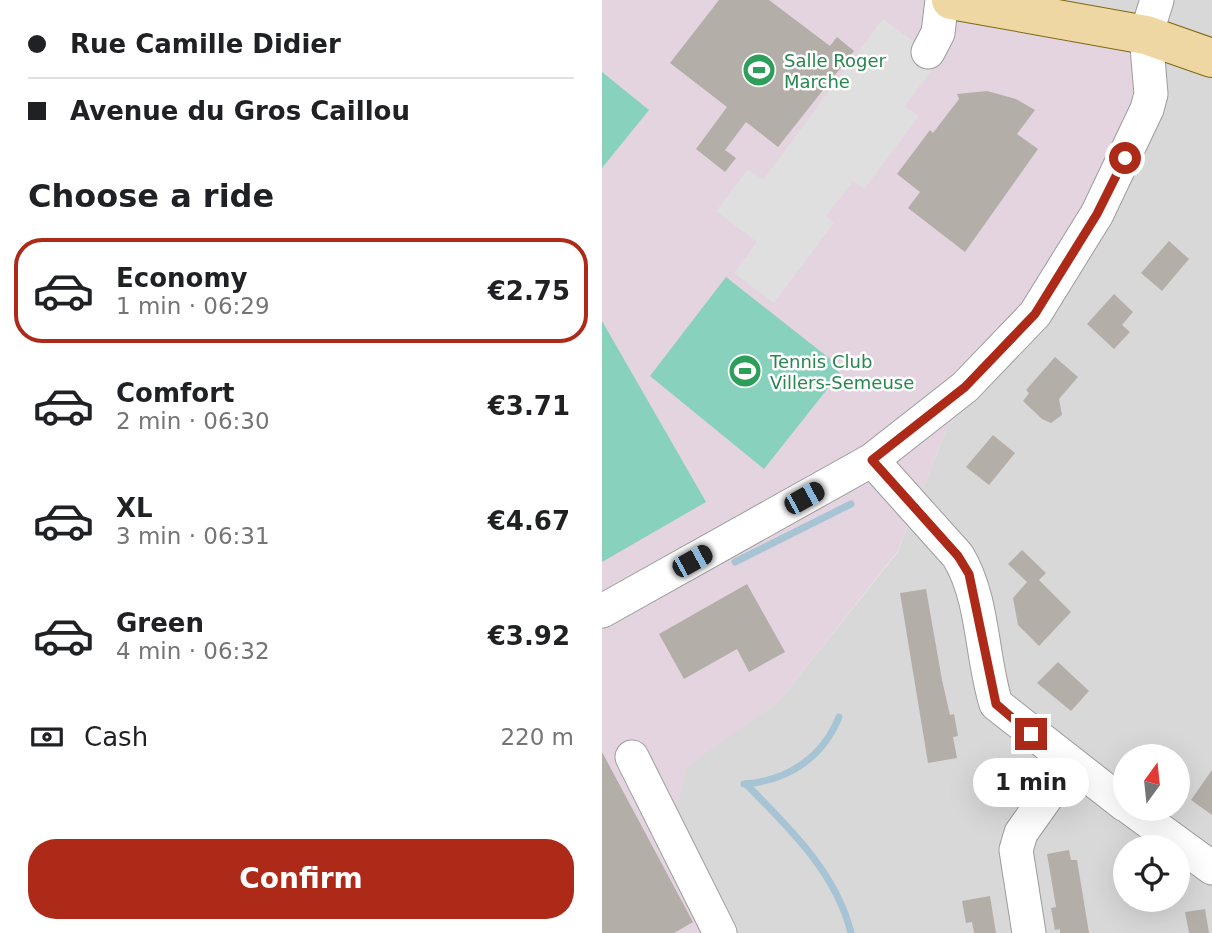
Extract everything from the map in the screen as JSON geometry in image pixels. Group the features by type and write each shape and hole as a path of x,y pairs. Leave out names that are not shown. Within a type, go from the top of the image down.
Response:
{"main road":[{"path":"951,0 1152,18 1212,58"}],"street":[{"path":"928,52 938,33 942,0"},
{"path":"602,611 872,460 965,387 1035,314 1097,214 1147,109 1151,94 1152,18"},
{"path":"872,460 958,556 969,574 996,704 1113,796"},
{"path":"632,757 720,933"},
{"path":"1029,933 1016,850 1021,833 1070,764"},
{"path":"1148,821 1212,867"}],"shaded area":[{"path":"602,0 1058,0 1104,7 1140,38 1143,145 1099,247 1045,323 948,426 897,552 779,701 688,766 674,812 731,933 602,933"},
{"path":"1058,0 1212,0 1212,933 731,933 674,812 688,765 779,701 897,553 948,426 1045,323"},
{"path":"883,19 939,60 905,106 919,116 864,189 853,181 826,216 834,223 774,303 734,273 757,242 716,211 748,169 763,180"}],"green space":[{"path":"602,72 649,110 602,168"},
{"name":"Tennis Club Villers-Semeuse","path":"726,277 839,366 836,370 840,373 764,469 650,376"},
{"path":"602,321 706,502 602,562"}],"building":[{"name":"Salle Roger Marche","path":"719,0 769,0 830,46 837,37 854,51 778,147 746,122 725,150 736,158 725,172 696,149 727,107 670,63"},
{"path":"987,91 1016,99 1035,110 1017,134 1038,149 965,252 908,208 920,192 897,174 930,130 933,133 959,99 957,94"},
{"path":"1169,241 1189,259 1162,291 1141,273"},
{"path":"1114,294 1133,312 1122,325 1130,332 1114,349 1087,324"},
{"path":"1055,357 1078,377 1059,399 1062,415 1051,423 1042,419 1023,401 1029,393 1026,390"},
{"path":"993,435 1015,453 989,485 966,467"},
{"path":"1022,550 1046,573 1039,580 1071,612 1039,646 1018,625 1013,598 1027,582 1008,564"},
{"path":"747,584 785,652 749,672 737,649 684,679 659,634"},
{"path":"926,589 942,680 950,715 954,714 958,736 953,737 957,758 928,763 900,593"},
{"path":"1058,662 1089,691 1071,711 1037,683"},
{"path":"602,752 693,922 674,933 602,933"},
{"path":"1212,770 1212,815 1191,800"},
{"path":"1069,850 1071,860 1077,860 1089,933 1060,933 1060,929 1055,930 1051,908 1056,907 1047,854"},
{"path":"990,896 996,933 974,933 972,922 966,923 962,901"},
{"path":"1205,909 1209,933 1189,933 1185,912"}],"waterway":[{"path":"735,562 851,504"},
{"path":"744,784 775,778 802,764 824,744 839,717"},
{"path":"746,784 794,834 823,871 844,911 851,933"}],"place":[{"name":"Salle Roger Marche","path":"759,70"},
{"name":"Tennis Club Villers-Semeuse","path":"745,371"}],"route":[{"path":"1031,734 996,704 989,681 969,574 958,556 872,460 965,387 1035,314 1097,214 1125,158"}]}
